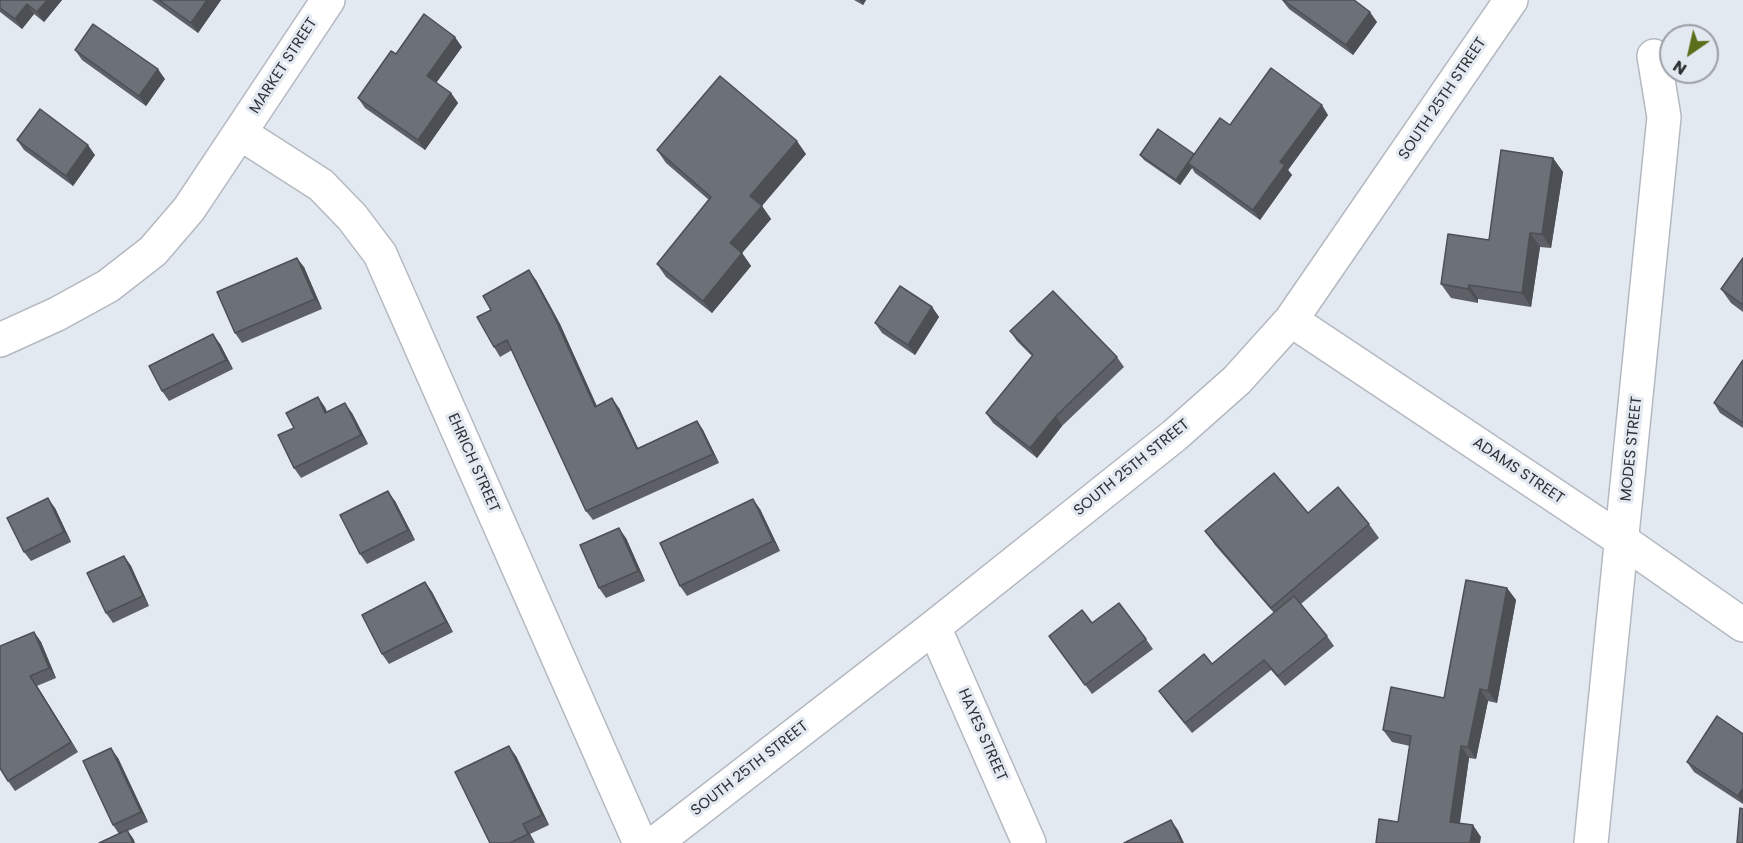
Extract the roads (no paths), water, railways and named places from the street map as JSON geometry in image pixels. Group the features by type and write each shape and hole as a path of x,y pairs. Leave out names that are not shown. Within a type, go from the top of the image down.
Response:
{"street":[{"name":"MARKET STREET","path":"0,339 57,314 108,286 153,251 189,209 328,0"},
{"name":"SOUTH 25TH STREET","path":"655,843 934,627 1175,435 1237,380 1291,320 1511,0"},
{"name":"MODES STREET","path":"1592,843 1664,117 1654,56"},
{"name":"EHRICH STREET","path":"240,133 321,185 352,217 380,254 640,843"},
{"name":"ADAMS STREET","path":"1291,320 1623,541 1743,626"},
{"name":"HAYES STREET","path":"934,627 1029,843"}]}
